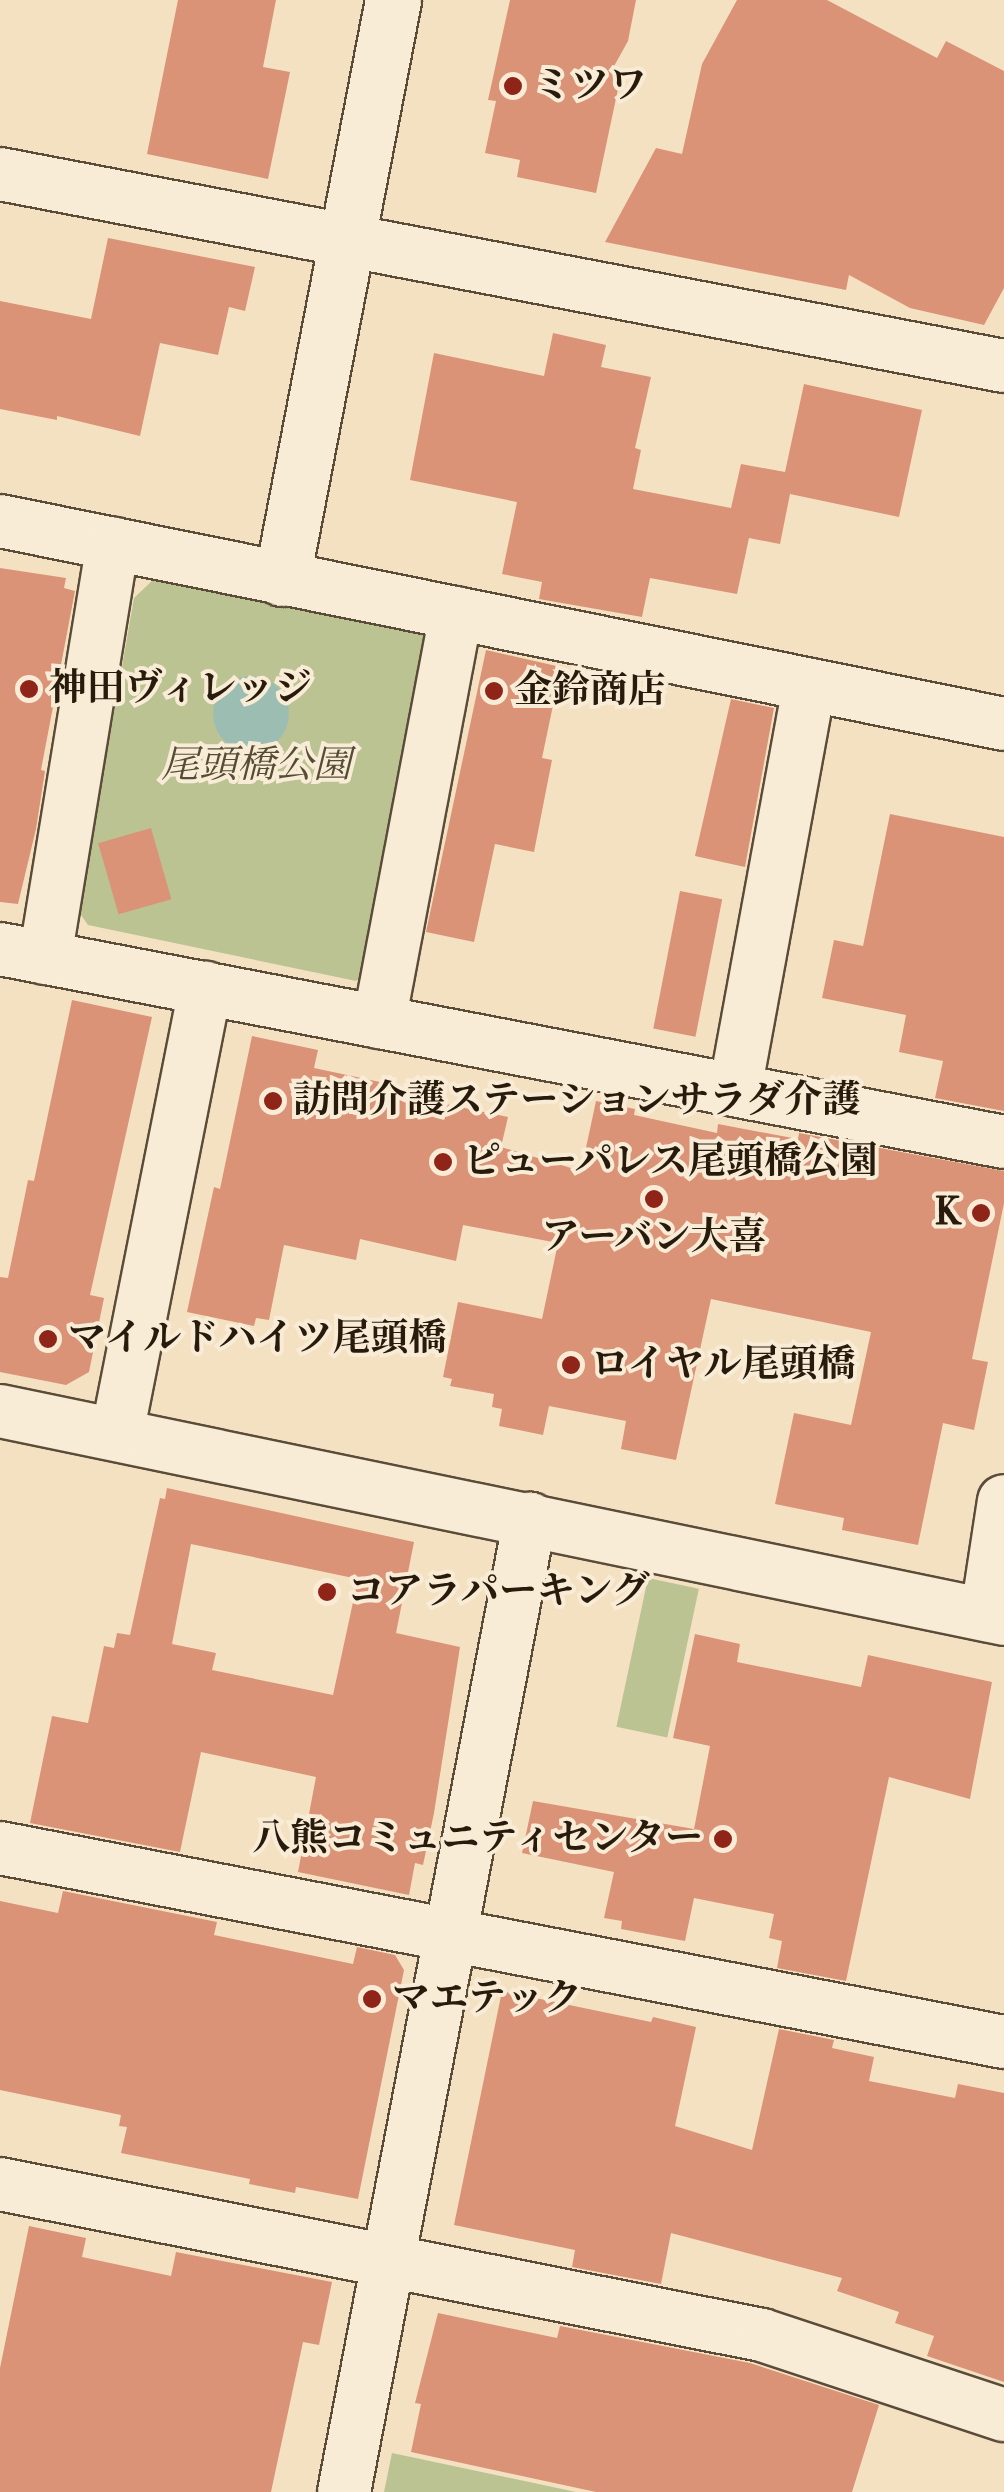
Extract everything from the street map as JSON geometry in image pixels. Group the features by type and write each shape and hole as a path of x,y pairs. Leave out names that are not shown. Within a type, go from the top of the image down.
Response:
{"street":[{"path":"282,578 393,0"},
{"path":"0,174 1004,366"},
{"path":"0,521 1004,724"},
{"path":"113,544 23,954 1004,1142"},
{"path":"380,1022 456,614"},
{"path":"735,1090 809,685"},
{"path":"117,1434 205,988"},
{"path":"0,1411 996,1616 1004,1501"},
{"path":"344,2492 530,1519"},
{"path":"0,1848 1004,2042"},
{"path":"0,2184 762,2335 1004,2415"}],"green space":[{"name":"尾頭橋公園","path":"153,580 429,632 370,972 356,981 88,925 79,912 134,598"},
{"path":"648,1578 699,1589 667,1737 616,1727"},
{"path":"392,2453 576,2492 384,2492"}],"water":[{"path":"251,676 278,687 289,714 278,741 251,752 224,741 213,714 224,687"}],"building":[{"path":"178,0 276,0 263,67 290,72 268,179 147,154"},
{"path":"510,0 636,0 628,41 613,68 622,70 596,193 517,177 520,160 485,153 496,101 488,100"},
{"path":"737,0 827,0 937,58 946,41 1004,71 1004,288 984,325 910,308 849,275 846,290 605,242 656,148 682,154 702,64"},
{"path":"108,238 255,267 245,311 229,307 218,355 160,343 140,436 57,416 57,420 0,409 0,301 91,319"},
{"path":"553,333 606,345 601,367 651,377 635,448 641,450 633,489 731,508 741,464 785,472 804,384 922,410 899,517 790,494 780,544 749,538 737,594 650,578 642,617 539,599 542,582 502,574 517,502 410,480 434,353 544,376"},
{"path":"0,568 66,578 64,588 75,591 41,770 45,771 36,829 18,904 0,902"},
{"path":"486,650 561,667 542,758 552,760 534,852 495,844 474,942 426,932"},
{"path":"731,699 774,708 745,867 695,856"},
{"path":"890,814 1004,837 1004,1111 935,1098 943,1061 899,1052 906,1015 822,998 834,940 863,946"},
{"path":"151,828 171,899 119,914 98,843"},
{"path":"680,891 722,899 695,1037 653,1028"},
{"path":"72,1000 152,1017 90,1295 104,1298 89,1372 66,1385 0,1372 0,1277 8,1278 28,1180 34,1181"},
{"path":"252,1036 318,1050 314,1068 380,1082 378,1090 508,1117 501,1147 581,1171 596,1101 635,1109 634,1115 717,1133 718,1124 798,1139 799,1133 1004,1171 1004,1203 972,1359 988,1362 974,1430 943,1423 918,1545 842,1530 844,1518 775,1504 794,1413 851,1425 871,1332 711,1299 676,1460 621,1449 626,1421 549,1406 543,1435 499,1426 502,1409 492,1407 494,1394 450,1386 452,1379 443,1377 458,1302 542,1319 558,1243 463,1225 456,1261 360,1239 356,1260 284,1245 269,1320 256,1318 254,1326 187,1312 214,1187 220,1189"},
{"path":"167,1488 414,1542 396,1633 460,1647 434,1813 423,1865 415,1863 409,1895 298,1872 316,1777 201,1752 180,1852 30,1823 52,1716 88,1723 104,1646 114,1648 117,1633 130,1635 160,1498 165,1499","holes":["191,1544 358,1579 333,1695 212,1670 216,1653 172,1644"]},
{"path":"695,1634 740,1644 737,1662 861,1687 868,1655 992,1682 970,1799 889,1777 846,1981 777,1968 782,1941 769,1938 774,1914 694,1898 685,1941 621,1929 622,1921 604,1918 614,1872 522,1853 533,1801 694,1829 710,1746 673,1738"},
{"path":"63,1891 217,1922 214,1935 353,1964 357,1947 395,1955 404,1970 358,2199 296,2187 295,2193 249,2184 250,2179 121,2153 127,2127 119,2126 121,2115 0,2090 0,1901 58,1913"},
{"path":"502,1991 651,2022 653,2017 696,2027 675,2126 752,2150 779,2029 834,2040 832,2048 874,2057 869,2081 955,2098 958,2084 1004,2093 1004,2382 927,2356 934,2336 895,2323 899,2312 837,2291 842,2278 671,2233 661,2284 572,2267 575,2250 454,2225"},
{"path":"29,2226 86,2238 82,2257 171,2276 176,2252 332,2282 319,2345 303,2342 271,2492 0,2492 0,2368"},
{"path":"438,2313 557,2338 560,2326 750,2363 879,2405 852,2492 596,2492 411,2452 421,2404 415,2403"}],"place":[{"name":"ミツワ","path":"513,86"},
{"name":"神田ヴィレッジ","path":"29,689"},
{"name":"金鈴商店","path":"494,691"},
{"name":"訪問介護ステーションサラダ介護","path":"273,1101"},
{"name":"ピューパレス尾頭橋公園","path":"443,1162"},
{"name":"アーバン大喜","path":"654,1199"},
{"name":"K","path":"981,1213"},
{"name":"マイルドハイツ尾頭橋","path":"48,1339"},
{"name":"ロイヤル尾頭橋","path":"571,1365"},
{"name":"コアラパーキング","path":"327,1592"},
{"name":"八熊コミュニティセンター","path":"723,1839"},
{"name":"マエテック","path":"372,1999"}]}
